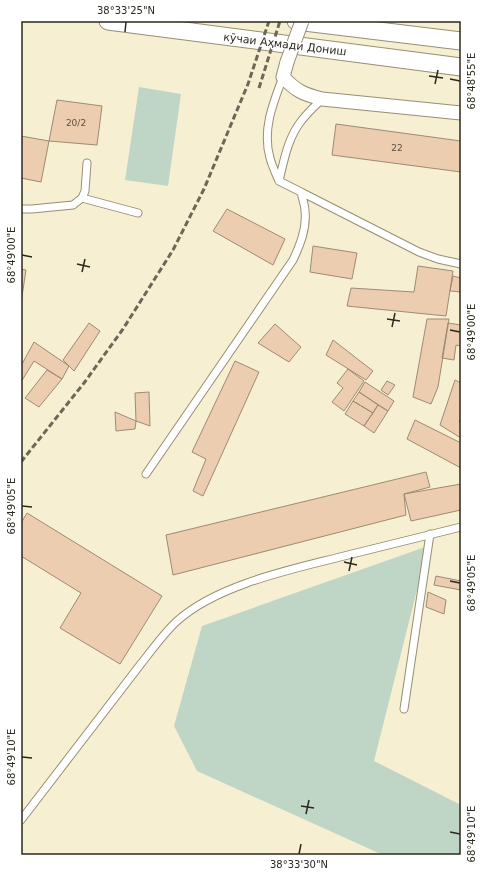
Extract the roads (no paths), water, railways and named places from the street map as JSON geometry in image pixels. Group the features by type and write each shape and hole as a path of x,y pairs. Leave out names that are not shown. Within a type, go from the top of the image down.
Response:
{"street":[{"name":"кӯчаи Аҳмади Дониш","path":"108,21 461,67"},
{"path":"296,21 461,40"},
{"path":"302,21 283,76 293,88 307,95 322,99 461,113"}],"lane":[{"path":"283,76 270,113 267,134 270,158 279,181 419,252 438,259 461,264"},
{"path":"279,181 287,149 294,132 302,119 322,99"},
{"path":"21,209 73,205 82,198 85,191 87,163"},
{"path":"146,474 293,260 301,242 305,225 305,211 301,192"},
{"path":"82,198 138,213"},
{"path":"21,820 140,665 178,621 205,602 240,585 319,563 461,527"},
{"path":"404,710 430,534"}],"railway":[{"path":"21,462 84,383 123,329 173,250 204,189 248,84 269,21"},
{"path":"259,88 280,21"}]}
